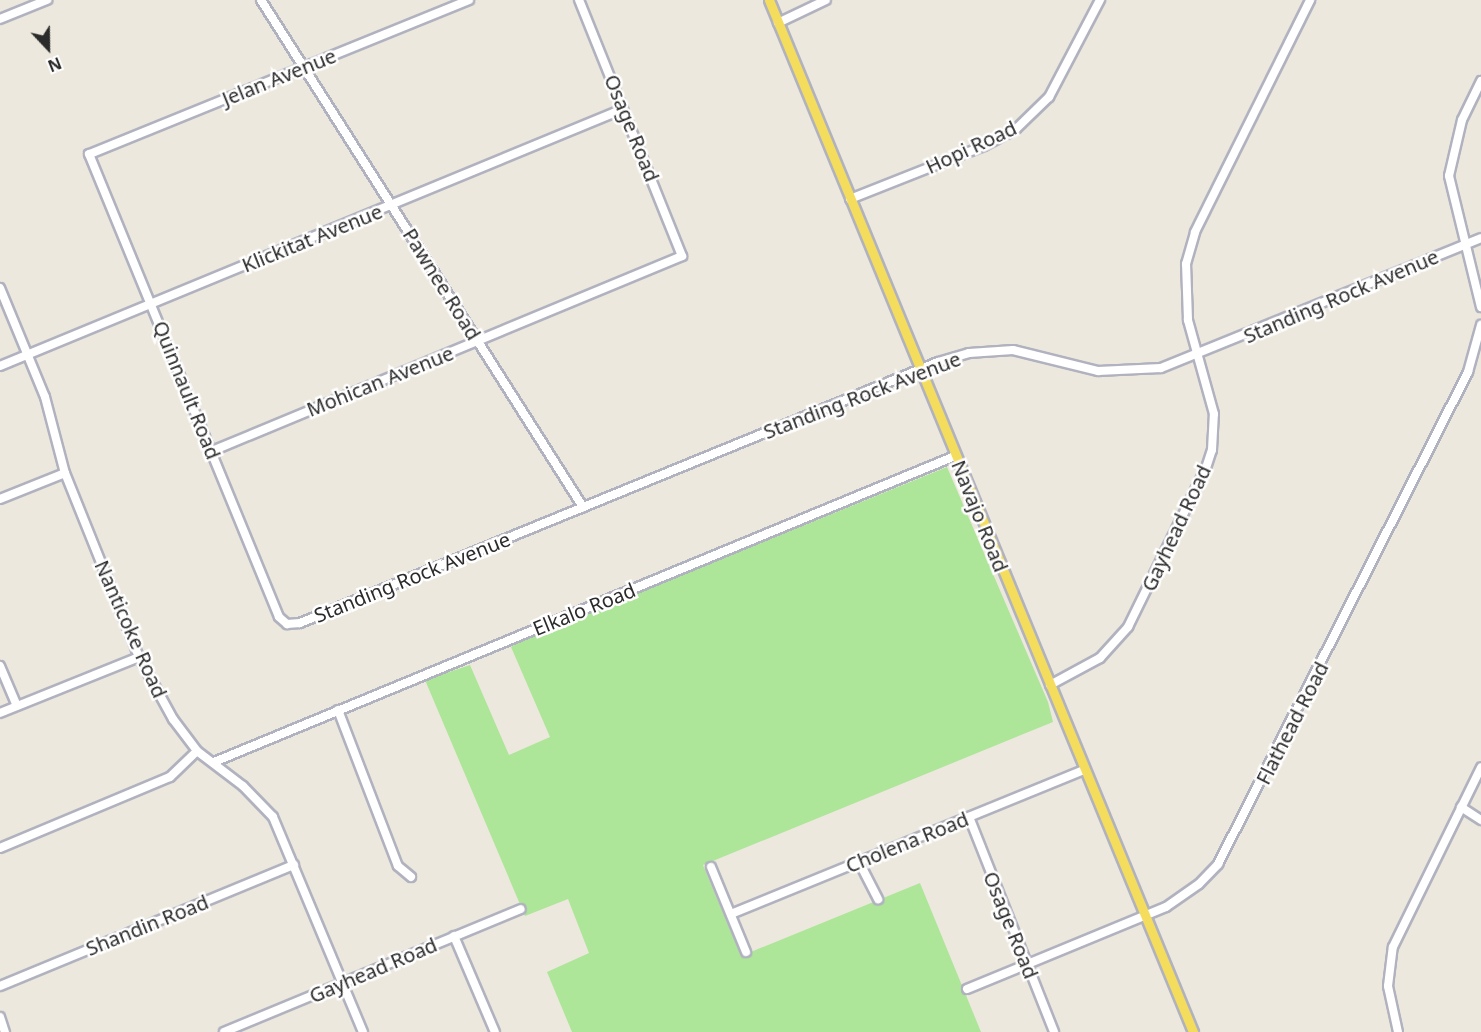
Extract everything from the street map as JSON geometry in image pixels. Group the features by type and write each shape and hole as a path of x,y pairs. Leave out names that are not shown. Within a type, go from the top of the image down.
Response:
{"main road":[{"name":"Navajo Road","path":"769,0 1193,1032"}],"street":[{"path":"0,19 30,3 47,0"},
{"name":"Pawnee Road","path":"261,0 583,507"},
{"name":"Jelan Avenue","path":"90,154 469,0"},
{"name":"Osage Road","path":"579,0 682,256"},
{"path":"778,23 826,0"},
{"name":"Hopi Road","path":"850,199 984,146 1016,129 1049,97 1100,0"},
{"name":"Gayhead Road","path":"1050,685 1100,658 1128,627 1199,488 1215,432 1211,393 1199,356 1184,294 1189,248 1310,0"},
{"path":"1481,81 1462,120 1449,176 1481,307"},
{"name":"Klickitat Avenue","path":"0,366 623,108"},
{"name":"Quinnault Road","path":"90,154 279,617 287,624"},
{"name":"Standing Rock Avenue","path":"287,624 300,623 920,369 994,350 1013,350 1081,368 1114,373 1161,368 1199,356 1481,238"},
{"name":"Mohican Avenue","path":"212,451 682,256"},
{"name":"Nanticoke Road","path":"0,288 50,413 65,473 140,657 173,720 198,751 214,762 273,817 363,1032"},
{"name":"Flathead Road","path":"968,989 1145,917 1194,888 1229,848 1468,372 1481,325"},
{"name":"Elkalo Road","path":"214,762 955,456"},
{"path":"0,499 65,473"},
{"path":"0,713 140,657"},
{"path":"0,666 17,706"},
{"path":"338,710 398,866 411,877"},
{"path":"0,848 170,777 198,751"},
{"path":"1398,1032 1388,986 1392,947 1481,767"},
{"name":"Cholena Road","path":"731,914 1084,770"},
{"path":"1461,807 1481,820"},
{"name":"Osage Road","path":"969,817 1054,1032"},
{"path":"859,862 878,898"},
{"name":"Shandin Road","path":"0,986 294,865"},
{"path":"711,867 746,952"},
{"name":"Gayhead Road","path":"224,1032 521,909"},
{"path":"454,936 495,1032"},
{"path":"0,1017 5,1032"}],"green space":[{"path":"947,467 1048,702 1053,722 703,865 741,956 920,883 981,1032 572,1032 547,972 589,953 568,899 525,916 425,680 470,665 509,755 550,737 511,647 518,642"}]}
